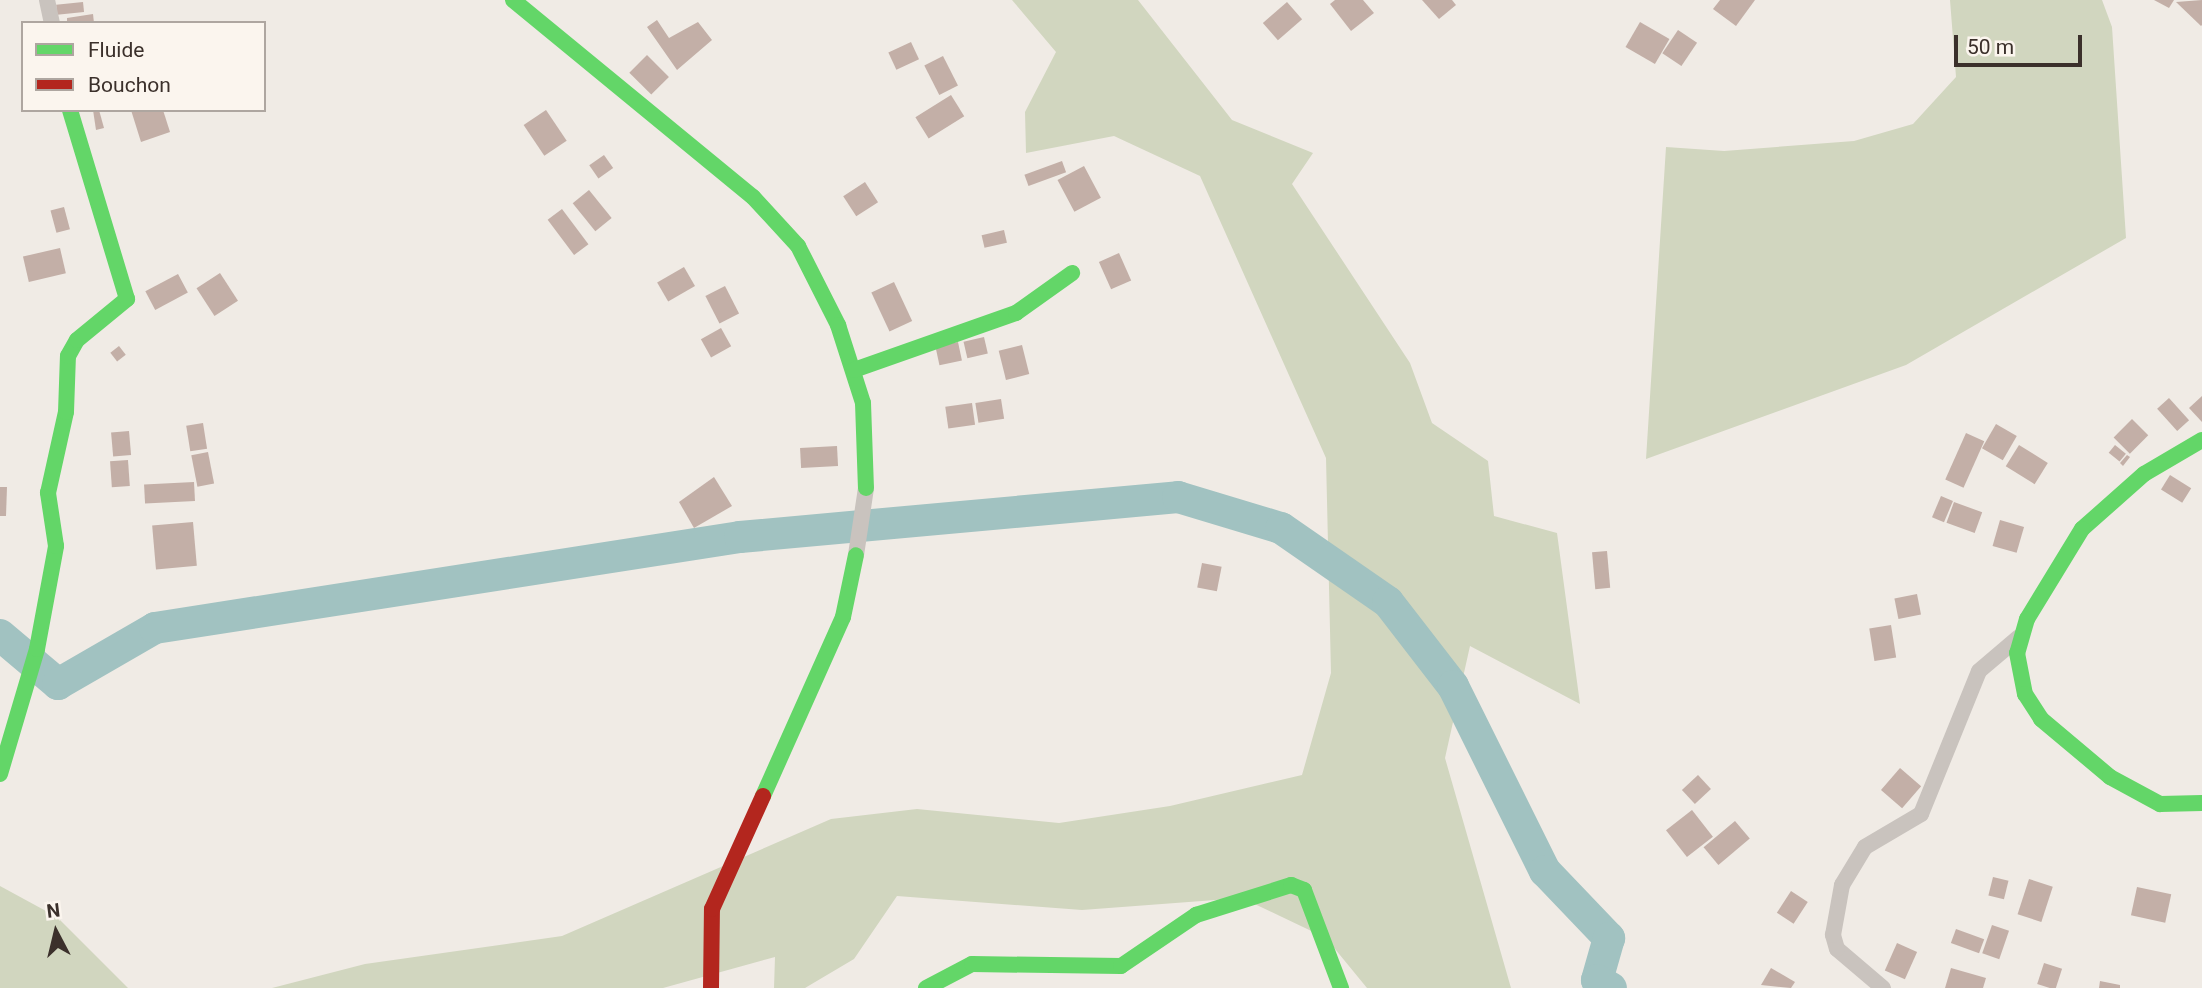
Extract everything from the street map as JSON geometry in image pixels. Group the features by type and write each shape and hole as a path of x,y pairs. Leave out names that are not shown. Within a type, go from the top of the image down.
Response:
{"street":[{"path":"47,0 52,21"},
{"path":"513,0 753,197 798,246 854,370 863,403 866,488 856,555 833,641 712,909 712,988"},
{"path":"0,774 37,649 56,546 48,492 66,412 68,356 86,332 127,299 71,112"},
{"path":"854,370 1016,313 1072,273"},
{"path":"1883,988 1837,949 1833,935 1842,885 1865,847 1921,814 1979,671 2019,637 2082,529 2135,481 2202,440"},
{"path":"2019,637 2019,671 2041,719 2133,793 2160,804 2202,803"},
{"path":"926,988 972,964 1121,966 1196,915 1291,885 1304,890 1334,956 1341,988"}],"green space":[{"path":"1012,0 1138,0 1232,120 1313,153 1292,184 1410,363 1432,423 1488,461 1494,516 1557,533 1580,704 1470,646 1445,758 1511,988 1367,988 1326,938 1242,898 1082,910 897,896 854,959 805,988 774,988 775,957 663,988 272,988 365,964 562,936 831,819 917,809 1059,823 1170,806 1302,775 1331,673 1326,458 1200,176 1114,136 1026,153 1025,112 1056,52"},
{"path":"1950,0 2102,0 2112,27 2126,238 1906,365 1646,459 1666,147 1724,151 1854,141 1913,124 1956,77"},
{"path":"0,886 57,917 128,988 0,988"}],"building":[{"path":"1335,0 1363,0 1374,13 1351,31 1330,4"},
{"path":"1422,0 1452,0 1456,5 1439,19"},
{"path":"1720,0 1755,0 1736,26 1713,9"},
{"path":"2154,0 2174,0 2169,8"},
{"path":"2202,0 2201,26 2176,2"},
{"path":"83,2 84,12 57,15 56,5"},
{"path":"1287,2 1302,19 1278,40 1263,23"},
{"path":"93,14 94,21 67,21 67,18"},
{"path":"657,20 669,38 698,22 712,40 677,70 647,27"},
{"path":"1640,22 1669,39 1655,64 1626,47"},
{"path":"1678,30 1697,43 1681,66 1662,53"},
{"path":"911,42 919,59 896,70 888,53"},
{"path":"647,55 669,77 651,95 629,73"},
{"path":"943,56 958,85 939,95 924,66"},
{"path":"951,95 964,116 929,138 915,117"},
{"path":"546,110 567,141 544,156 524,125"},
{"path":"93,112 100,112 104,128 96,130"},
{"path":"132,112 164,112 170,132 141,142"},
{"path":"604,155 613,168 598,178 589,165"},
{"path":"1062,161 1066,172 1029,186 1024,175"},
{"path":"1084,166 1101,198 1074,212 1058,180"},
{"path":"865,182 878,202 856,216 843,196"},
{"path":"589,190 612,218 595,231 573,203"},
{"path":"64,207 70,229 56,233 50,211"},
{"path":"562,209 588,244 574,255 548,220"},
{"path":"1004,230 1007,243 985,248 982,235"},
{"path":"60,248 66,273 29,282 23,257"},
{"path":"1119,253 1131,280 1111,289 1099,262"},
{"path":"684,267 695,286 668,302 657,282"},
{"path":"220,273 238,301 214,316 197,288"},
{"path":"178,274 188,293 155,310 145,291"},
{"path":"894,282 912,321 890,332 871,293"},
{"path":"725,286 739,314 719,324 705,296"},
{"path":"721,328 731,346 711,358 701,339"},
{"path":"984,337 988,354 967,358 964,342"},
{"path":"958,342 962,361 939,365 936,347"},
{"path":"1022,345 1029,374 1006,380 999,351"},
{"path":"119,346 126,355 117,361 110,353"},
{"path":"2202,396 2202,422 2189,408"},
{"path":"2169,398 2189,420 2177,431 2157,409"},
{"path":"1001,399 1004,419 978,423 975,403"},
{"path":"972,403 975,425 948,429 945,407"},
{"path":"2132,419 2148,435 2130,454 2114,437"},
{"path":"203,423 207,449 190,451 186,426"},
{"path":"1996,424 2017,436 2003,460 1982,448"},
{"path":"129,431 131,455 113,456 111,433"},
{"path":"1966,433 1984,441 1964,488 1945,480"},
{"path":"2019,445 2048,463 2035,484 2006,466"},
{"path":"2115,445 2126,454 2120,462 2109,453"},
{"path":"837,446 838,466 801,468 800,448"},
{"path":"208,452 214,483 197,487 191,455"},
{"path":"2127,455 2130,457 2123,466 2120,463"},
{"path":"128,460 130,486 112,487 110,461"},
{"path":"2170,475 2191,488 2182,503 2161,489"},
{"path":"714,477 732,506 694,528 679,502"},
{"path":"194,482 195,501 145,504 144,485"},
{"path":"0,487 7,487 6,516 0,516"},
{"path":"1941,496 1953,501 1944,522 1932,517"},
{"path":"1954,502 1982,512 1975,533 1946,523"},
{"path":"2000,520 2024,527 2017,553 1993,546"},
{"path":"193,522 197,566 156,569 152,526"},
{"path":"1607,551 1610,588 1595,589 1592,552"},
{"path":"1202,563 1222,567 1217,591 1197,588"},
{"path":"1917,594 1921,615 1898,619 1894,598"},
{"path":"1891,625 1896,658 1874,661 1869,628"},
{"path":"1900,768 1921,786 1902,808 1881,790"},
{"path":"1698,775 1711,789 1695,804 1682,790"},
{"path":"1692,810 1713,837 1687,857 1666,830"},
{"path":"1735,821 1750,839 1718,865 1704,847"},
{"path":"1993,877 2009,881 2004,899 1988,895"},
{"path":"2029,879 2053,887 2041,922 2018,914"},
{"path":"2137,887 2171,894 2165,923 2131,915"},
{"path":"1791,891 1808,902 1794,924 1777,913"},
{"path":"1992,925 2009,931 1999,959 1982,953"},
{"path":"1956,929 1984,939 1979,953 1951,943"},
{"path":"1897,943 1917,952 1905,979 1885,970"},
{"path":"2044,963 2062,969 2056,988 2037,984"},
{"path":"1771,968 1795,982 1791,988 1761,985"},
{"path":"1951,968 1986,978 1983,988 1945,988"},
{"path":"2100,981 2120,985 2120,988 2099,988"}],"waterway":[{"path":"0,635 58,684 155,628 740,537 1178,497 1281,528 1388,602 1453,686 1545,871 1609,938 1597,980 1611,988"}],"traffic: fast":[{"path":"513,0 753,197 798,246 838,325 863,403 866,488"},
{"path":"0,774 37,649 56,546 48,493 66,412 68,356 77,340 127,299 71,112"},
{"path":"854,370 1016,313 1072,273"},
{"path":"2202,440 2144,474 2082,529 2027,619 2017,653 2025,694 2041,719 2110,777 2160,804 2202,803"},
{"path":"763,796 843,617 856,555"},
{"path":"926,988 972,964 1121,966 1196,915 1291,885 1304,890 1341,988"}],"traffic: jam":[{"path":"711,988 712,909 763,796"}]}
